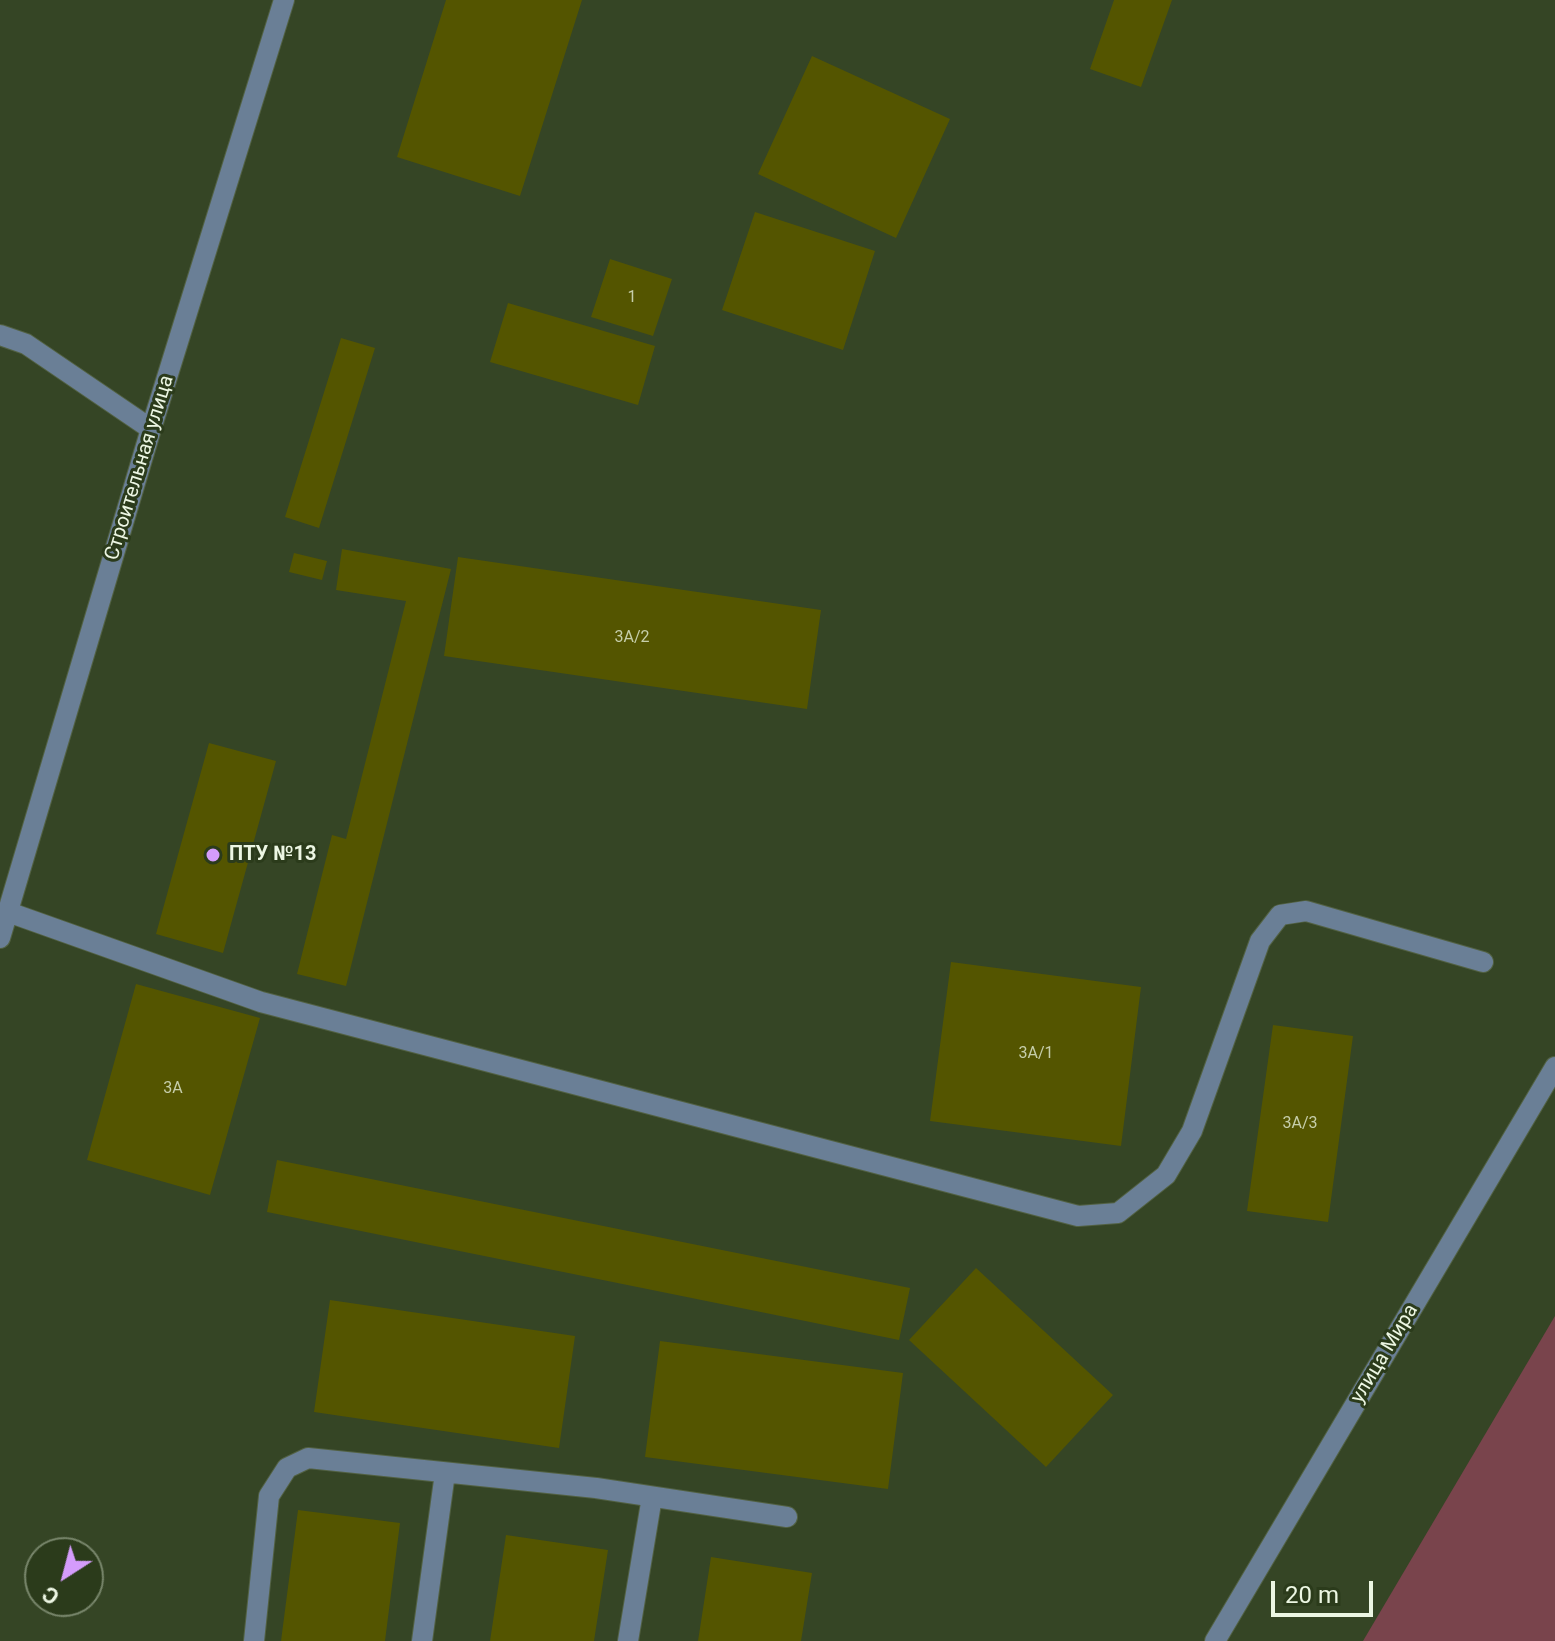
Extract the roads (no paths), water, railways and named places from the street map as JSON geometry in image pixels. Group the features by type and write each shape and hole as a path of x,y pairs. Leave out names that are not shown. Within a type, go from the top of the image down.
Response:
{"street":[{"name":"Строительная улица","path":"0,938 151,429 284,0"},
{"path":"0,335 26,344 151,429"},
{"path":"8,912 261,1002 1078,1216 1118,1213 1166,1175 1192,1131 1260,941 1280,915 1306,911 1483,962"},
{"name":"улица Мира","path":"1215,1641 1555,1067"},
{"path":"254,1641 269,1496 287,1468 308,1458 652,1497 787,1517"},
{"path":"422,1641 445,1473"},
{"path":"628,1641 652,1497"}],"place":[{"name":"ПТУ №13","path":"213,855"}]}
